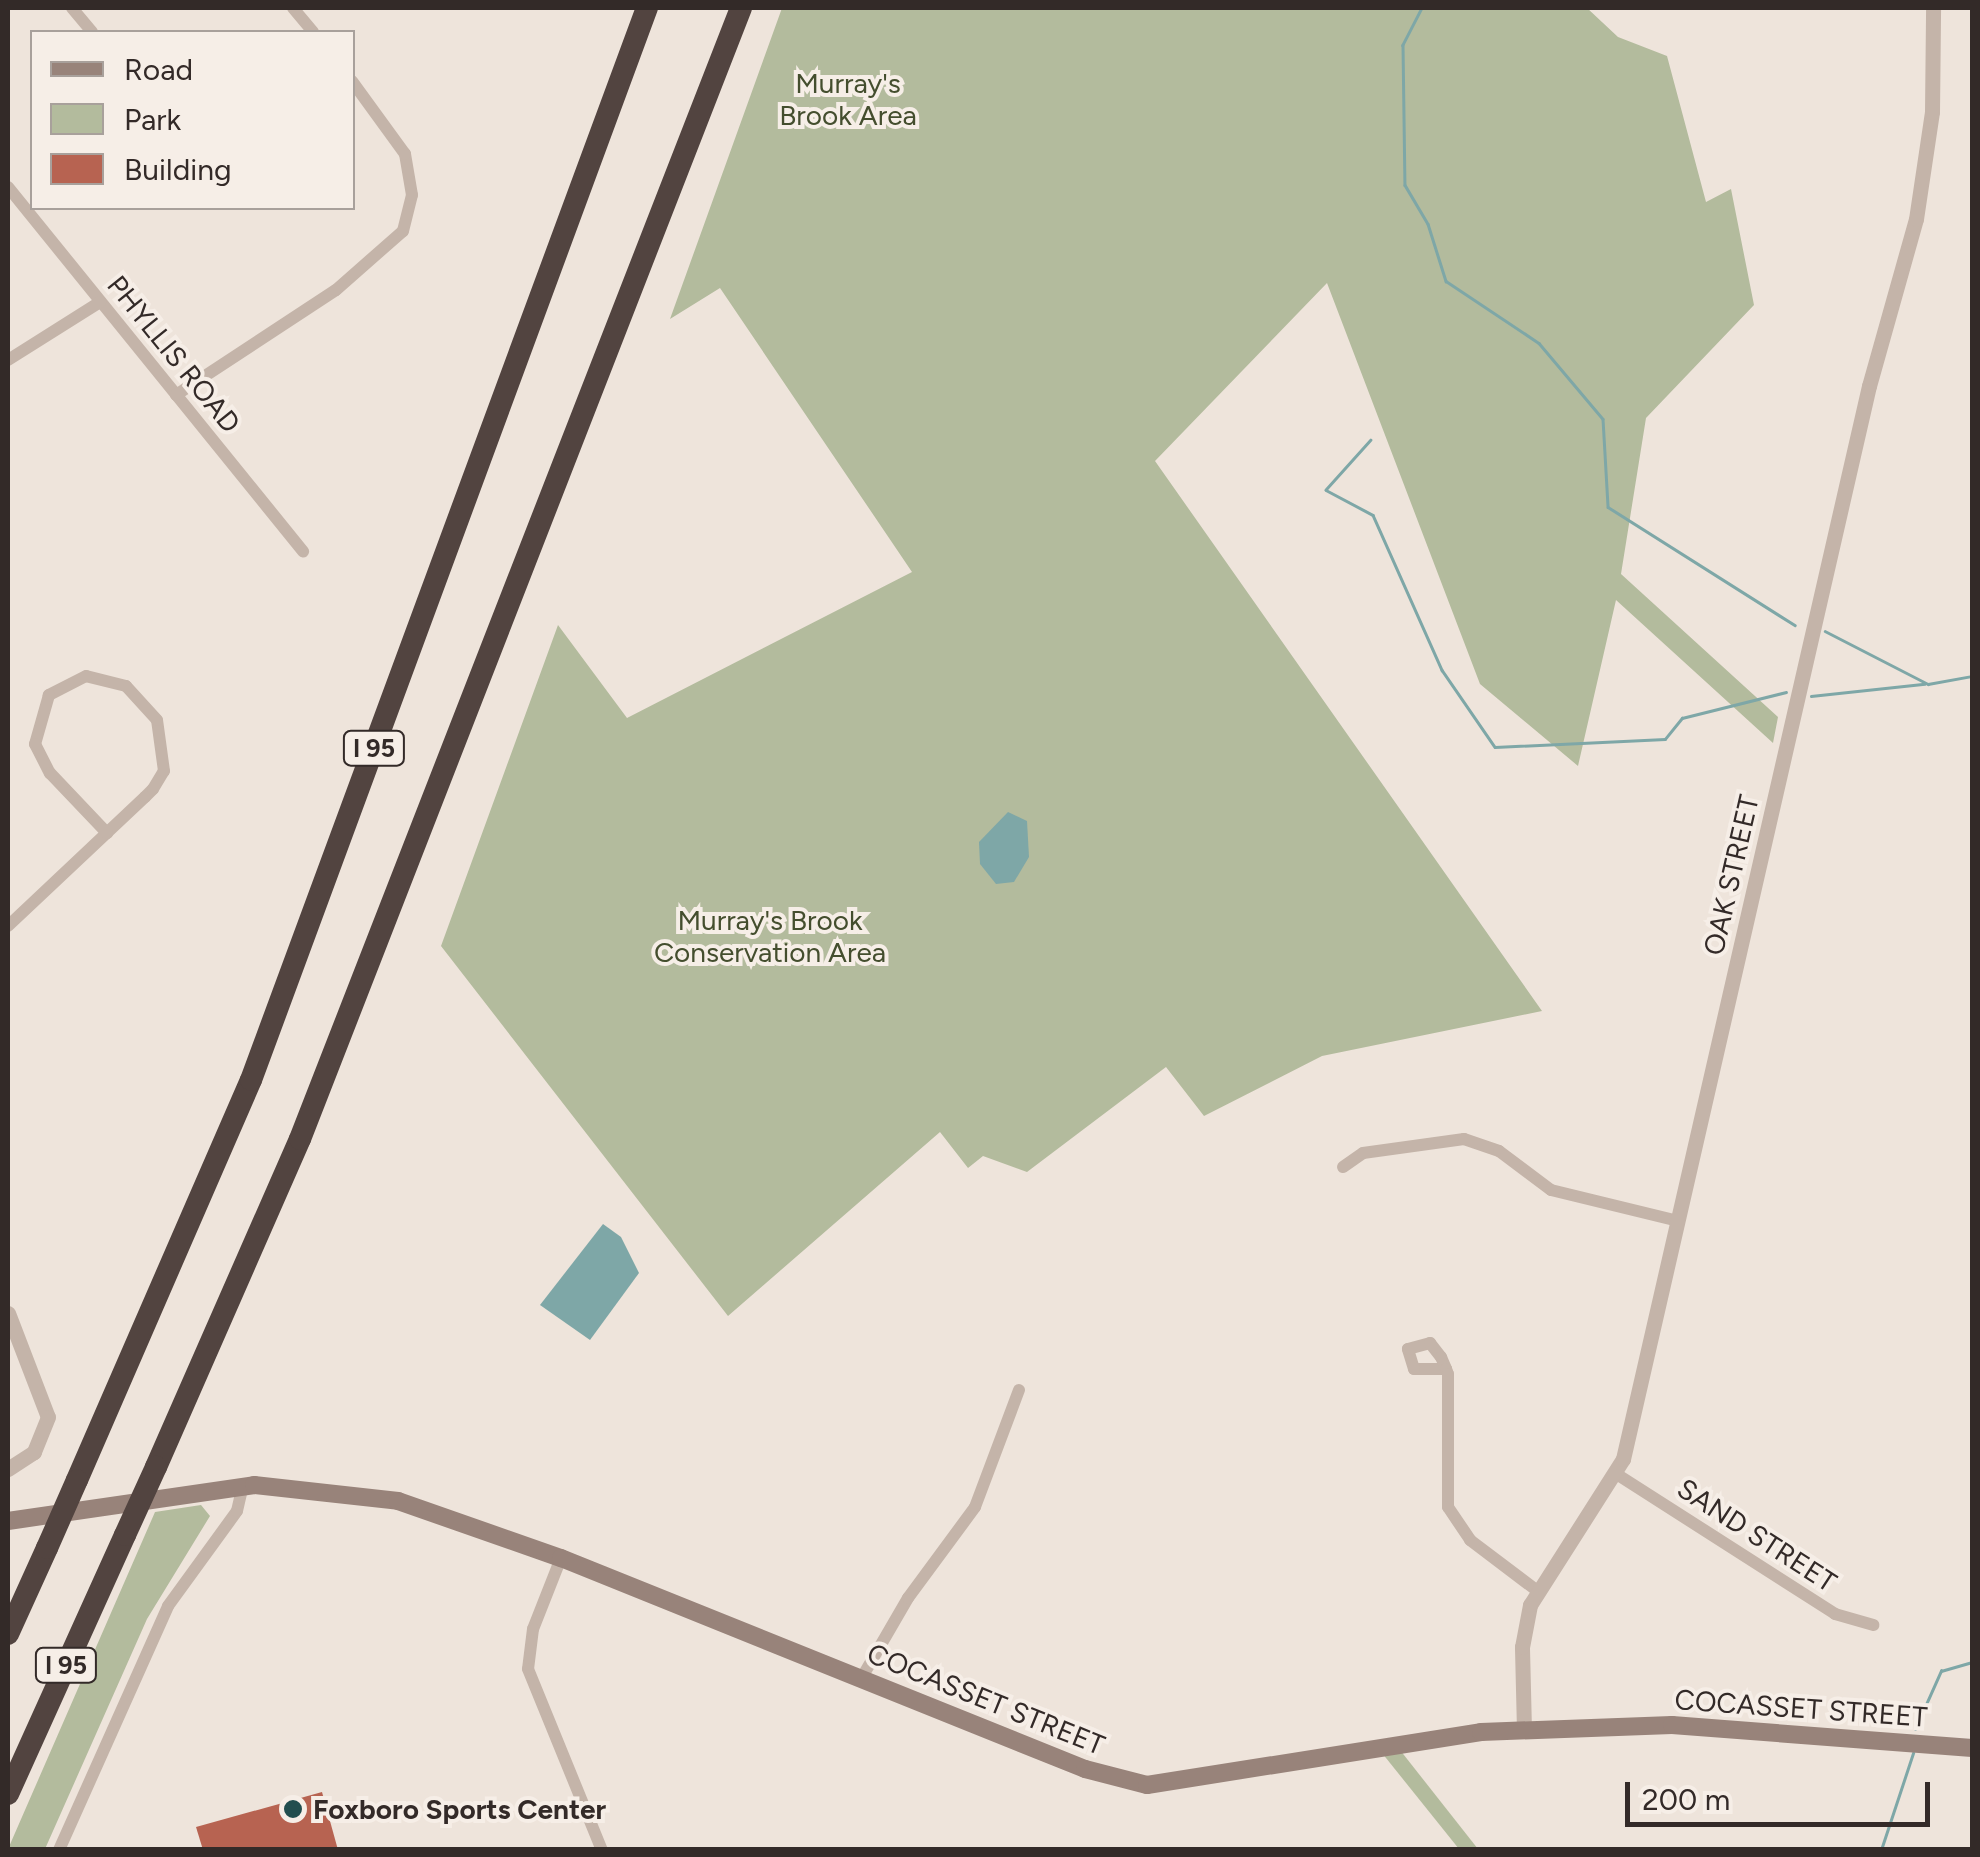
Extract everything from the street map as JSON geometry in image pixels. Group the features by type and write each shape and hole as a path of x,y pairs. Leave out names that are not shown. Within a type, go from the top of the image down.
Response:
{"highway":[{"name":"I 95","path":"8,1634 252,1080 647,8"},
{"name":"I 95","path":"8,1794 300,1139 741,8"}],"main road":[{"name":"COCASSET STREET","path":"8,1521 243,1486 310,1486 398,1501 561,1558 1085,1770 1146,1784 1400,1740 1524,1730 1672,1725 1972,1748"}],"street":[{"path":"72,8 90,30"},
{"path":"293,8 311,30"},
{"name":"OAK STREET","path":"1524,1730 1522,1647 1536,1590 1618,1475 1869,386 1916,219 1932,112 1932,8"},
{"path":"176,395 349,281 403,231 410,167 355,85"},
{"name":"PHYLLIS ROAD","path":"8,187 303,552"},
{"path":"8,360 100,302"},
{"path":"8,926 107,833 159,780 166,749 156,720 134,692 86,676 43,704 36,744 50,773 107,833"},
{"path":"1343,1168 1363,1153 1464,1139 1499,1151 1550,1190 1678,1221"},
{"path":"8,1313 48,1417 34,1452 8,1469"},
{"path":"1446,1368 1453,1400 1442,1467 1448,1507 1470,1540 1536,1590"},
{"path":"861,1679 908,1598 975,1507 1019,1390"},
{"name":"SAND STREET","path":"1618,1475 1834,1614 1873,1625"},
{"path":"59,1850 168,1606 236,1512 243,1486"},
{"path":"561,1558 533,1629 528,1669 602,1850"}],"green space":[{"path":"782,8 1587,8 1618,37 1667,56 1706,202 1731,189 1754,305 1646,418 1621,574 1778,717 1773,743 1616,600 1578,766 1480,684 1327,283 1155,461 1542,1011 1322,1056 1204,1116 1166,1067 1027,1172 983,1156 968,1168 940,1132 728,1316 441,946 558,625 627,718 912,572 720,288 670,319"},
{"path":"201,1505 210,1516 147,1619 45,1849 8,1849 155,1512"},
{"path":"1400,1750 1478,1849 1459,1849 1382,1753"}],"water":[{"path":"1008,812 1027,821 1029,857 1014,882 996,884 980,864 979,842"},
{"path":"603,1224 621,1237 639,1273 590,1340 540,1305"}],"building":[{"name":"Foxboro Sports Center","path":"322,1792 338,1850 203,1850 196,1827"}],"waterway":[{"path":"1422,8 1403,45 1405,185 1428,224 1446,281 1539,343 1603,419 1608,507 1795,625"},
{"path":"1371,440 1326,490 1373,515 1442,670 1495,747 1665,739 1682,718 1786,692"},
{"path":"1825,631 1928,684 1972,676"},
{"path":"1811,696 1924,684"},
{"path":"1915,1729 1941,1671 1972,1662"},
{"path":"1881,1850 1913,1753"}],"place":[{"name":"Foxboro Sports Center","path":"293,1809"}],"park label":[{"name":"Murray's Brook Area","path":"848,99"},
{"name":"Murray's Brook Conservation Area","path":"770,936"}]}
